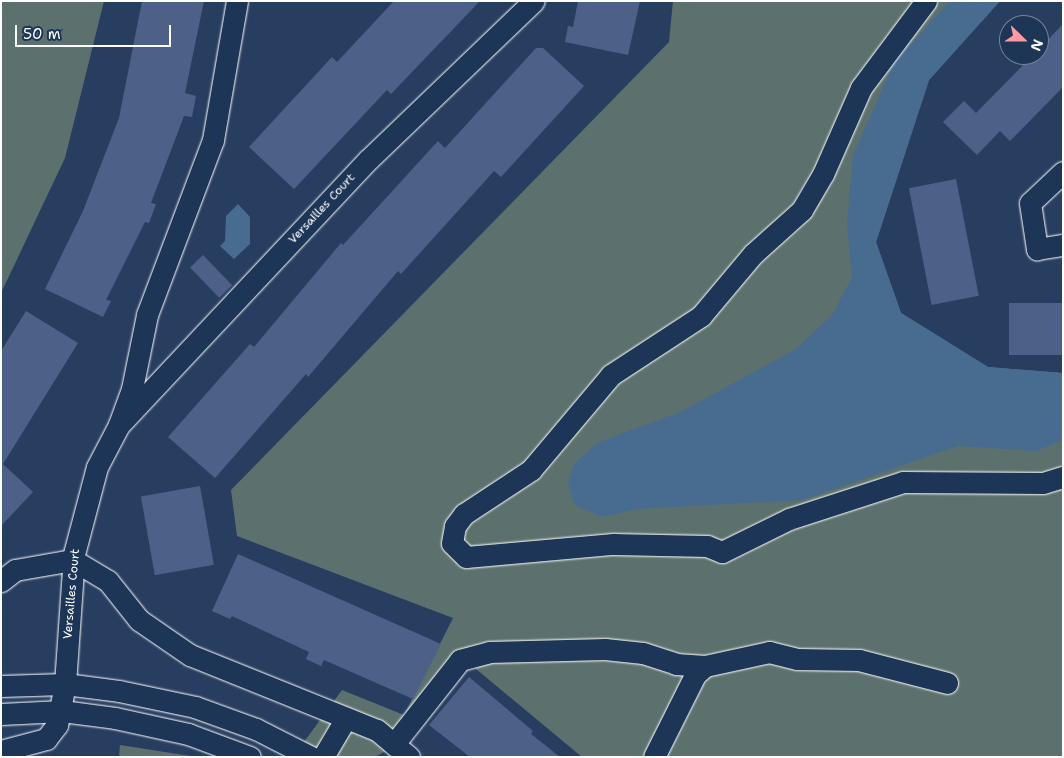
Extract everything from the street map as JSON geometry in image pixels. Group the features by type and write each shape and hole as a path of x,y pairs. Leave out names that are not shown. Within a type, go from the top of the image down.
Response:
{"street":[{"name":"Versailles Court","path":"1,751 46,739 54,733 62,711 73,560 97,467 119,425 132,389 147,315 212,140 237,1"},
{"name":"Versailles Court","path":"119,425 369,159 534,1"},
{"path":"926,1 861,88 823,174 802,210 753,254 701,316 611,375 531,470 464,514 455,526 452,543 466,557 613,544 707,546 722,552 789,518 904,482 1043,483 1063,477"},
{"path":"1063,172 1030,203 1037,249 1063,245"},
{"path":"1,581 15,570 73,560 108,581 139,620 190,655 377,730 401,750 453,668 474,654 606,649 643,653 676,664 706,666 769,652 797,659 859,660 947,683"},
{"path":"654,757 695,675 706,666"},
{"path":"1,686 65,684 119,690 195,707 256,729 311,757"},
{"path":"1,714 62,711 115,718 188,734 250,757"},
{"path":"323,757 346,718"}],"green space":[{"path":"1,1 104,1 65,158 1,293"},
{"path":"673,1 1000,1 929,80 876,242 901,313 988,367 1063,373 1063,757 582,757 470,664 411,737 375,757 293,757 342,690 404,715 453,618 237,536 231,490 669,42"},
{"path":"120,745 197,757 119,757"}],"water":[{"path":"950,1 1000,1 929,80 876,242 901,313 988,367 1063,373 1063,440 1036,451 958,446 802,500 638,509 602,517 575,505 568,484 574,464 597,443 680,412 796,349 832,315 852,277 847,223 853,155 895,61"},
{"path":"238,204 250,217 250,244 234,259 220,246 225,241 226,216"}],"building":[{"path":"142,1 204,1 185,93 196,96 192,117 184,116 151,203 156,204 149,223 145,222 106,300 111,301 103,317 45,289 83,211 119,118"},
{"path":"394,1 480,1 391,94 387,90 294,189 249,147 332,57 337,62"},
{"path":"578,1 640,1 628,55 565,42 568,26 573,27"},
{"path":"1063,24 1063,87 1010,141 1000,131 977,155 943,122 964,101 976,113 1023,65 1049,65 1049,39"},
{"path":"536,48 543,48 584,86 501,177 494,171 401,274 398,271 308,377 306,374 215,478 168,437 250,344 254,347 341,243 343,245 438,141 445,148"},
{"path":"956,179 979,296 932,305 909,188"},
{"path":"203,255 232,285 219,298 190,268"},
{"path":"1009,303 1063,303 1063,355 1009,355"},
{"path":"26,311 78,343 3,464 33,492 1,526 1,351"},
{"path":"200,486 214,565 155,575 141,496"},
{"path":"238,554 441,644 413,699 324,660 321,666 306,659 309,652 232,616 230,619 212,611"},
{"path":"469,677 533,731 531,734 560,757 470,757 429,725"}]}
